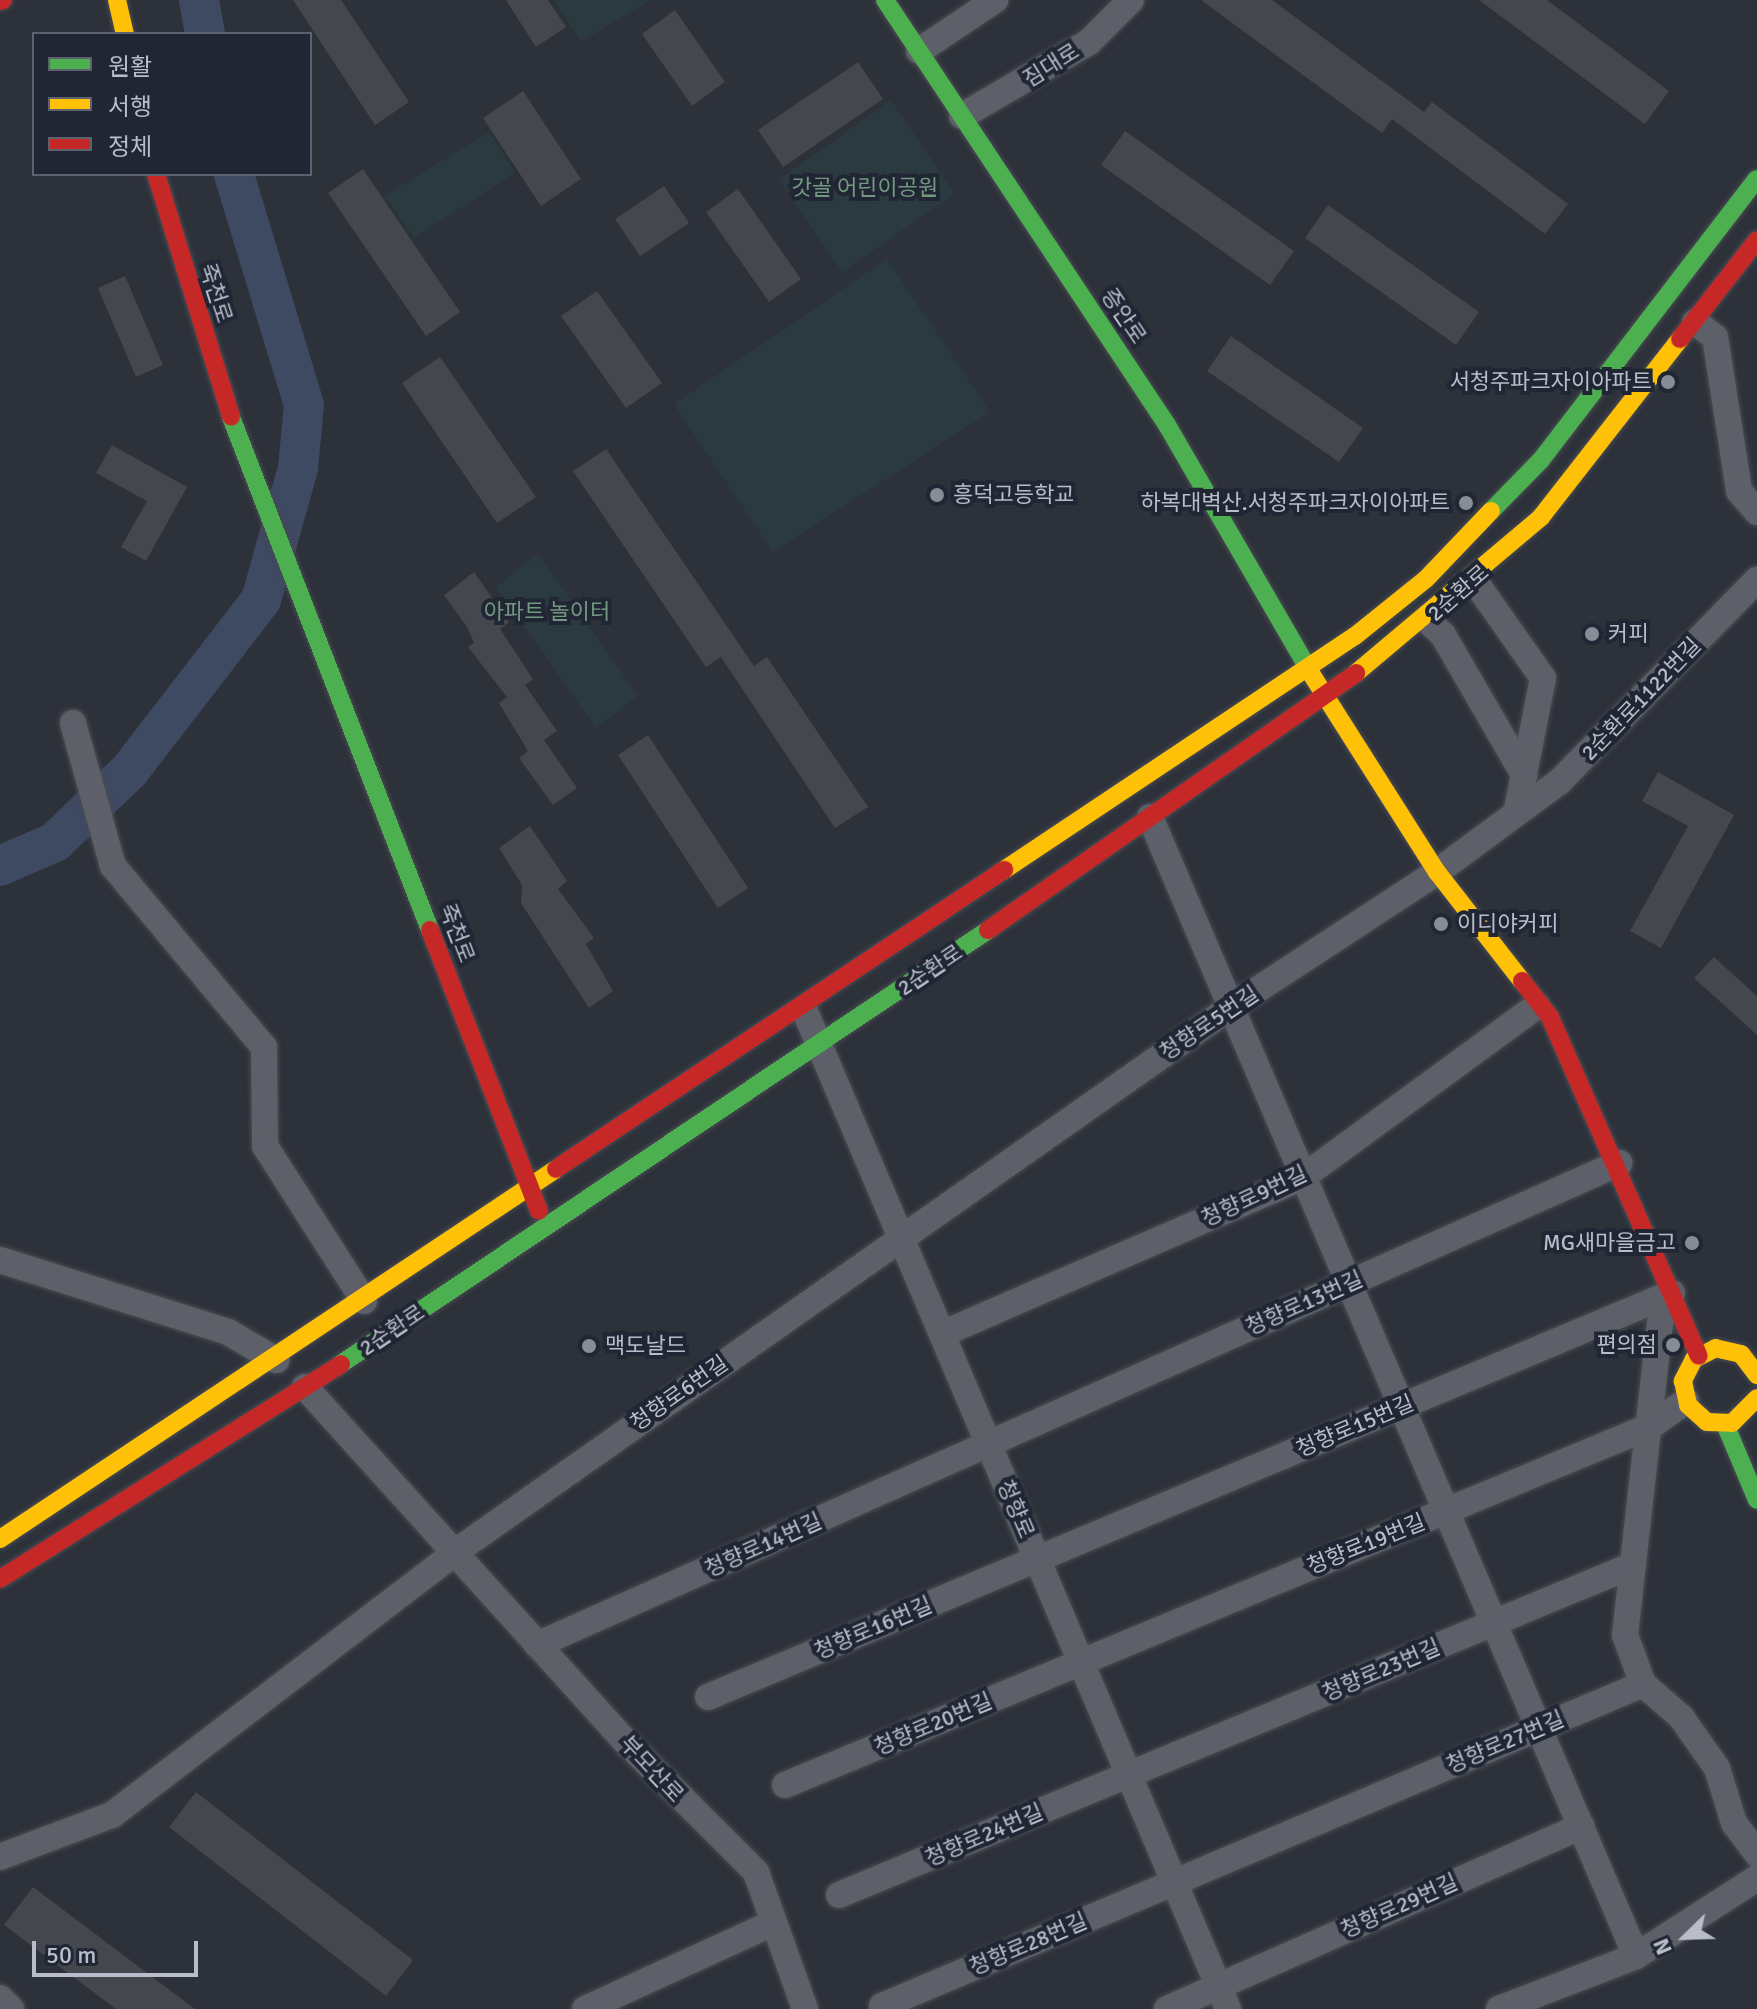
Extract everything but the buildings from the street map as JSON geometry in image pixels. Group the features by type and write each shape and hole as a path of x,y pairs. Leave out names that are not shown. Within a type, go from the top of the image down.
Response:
{"main road":[{"path":"117,0 125,32"},
{"name":"증안로","path":"885,0 1167,425 1307,668 1437,872 1537,1006 1550,1017 1619,1163 1699,1356"},
{"name":"죽천로","path":"157,176 234,426 545,1227"},
{"name":"2순환로","path":"0,1539 276,1360 804,1009 1307,668 1426,579 1480,527 1541,460 1757,179"},
{"name":"2순환로","path":"0,1579 305,1387 819,1044 1150,817 1427,620 1541,517 1757,240"},
{"path":"1757,1373 1729,1349 1699,1356 1683,1381 1686,1401 1707,1422 1725,1424 1743,1417 1757,1398"},
{"path":"1725,1424 1757,1500"}],"street":[{"path":"919,51 995,0"},
{"name":"짐대로","path":"962,116 1089,42 1131,0"},
{"path":"1695,322 1715,337 1735,477 1757,512"},
{"path":"1474,580 1543,678 1517,809"},
{"name":"2순환로1122번길","path":"1517,809 1559,782 1757,580"},
{"path":"1427,620 1443,635 1524,775"},
{"name":"2순환로","path":"73,723 113,866 264,1047 265,1146 364,1301"},
{"name":"청향로5번길","path":"901,1236 1231,1007 1437,872 1517,809"},
{"path":"1150,817 1636,1956"},
{"name":"청향로9번길","path":"942,1334 1303,1177 1537,1006"},
{"name":"청향로","path":"804,1009 1223,1998"},
{"name":"청향로13번길","path":"988,1444 1619,1163"},
{"name":"청향로6번길","path":"458,1550 901,1236"},
{"path":"0,1260 228,1332 276,1360"},
{"path":"1672,1293 1660,1323 1651,1426 1625,1635 1643,1684 1681,1717 1717,1768 1734,1823 1757,1854"},
{"name":"청향로15번길","path":"1037,1559 1672,1293"},
{"name":"부모산로","path":"305,1387 458,1550 537,1645 756,1872 805,2009"},
{"name":"청향로19번길","path":"1081,1662 1651,1426 1686,1401"},
{"name":"청향로14번길","path":"537,1645 988,1444"},
{"path":"0,1857 112,1815 458,1550"},
{"name":"청향로16번길","path":"708,1697 1037,1559"},
{"name":"청향로23번길","path":"1129,1775 1633,1565"},
{"name":"청향로20번길","path":"785,1785 1081,1662"},
{"name":"청향로27번길","path":"1174,1882 1643,1684"},
{"name":"청향로24번길","path":"839,1895 1129,1775"},
{"name":"청향로29번길","path":"1167,2009 1223,1998 1581,1826"},
{"path":"1499,2009 1636,1956 1757,1878"},
{"name":"청향로28번길","path":"882,2006 1174,1882"},
{"path":"585,2009 773,1923"},
{"path":"0,1998 11,2009"}],"green space":[{"path":"554,0 651,0 581,42"},
{"name":"갓골 어린이공원","path":"891,100 955,194 842,272 779,180"},
{"path":"489,132 515,173 414,238 384,196"},
{"path":"887,259 990,412 773,552 674,404"},
{"name":"아파트 놀이터","path":"538,553 638,696 596,728 496,587"}],"waterway":[{"path":"199,0 205,32"},
{"path":"0,866 55,842 130,770 261,600 298,468 304,405 235,176"}],"traffic: fast":[{"path":"885,0 1167,425 1310,672"},
{"path":"1491,511 1541,460 1757,179"},
{"path":"231,417 430,930"},
{"path":"341,1364 988,930"},
{"path":"1725,1424 1757,1500"}],"traffic: slow":[{"path":"117,0 125,32"},
{"path":"1356,673 1541,517 1680,339"},
{"path":"1004,870 1355,636 1426,579 1491,511"},
{"path":"1310,672 1437,872 1522,981"},
{"path":"0,1539 556,1169"},
{"path":"1757,1375 1741,1354 1716,1348 1694,1359 1683,1381 1688,1405 1707,1422 1732,1423 1757,1398"}],"traffic: jam":[{"path":"157,176 231,417"},
{"path":"1680,339 1757,240"},
{"path":"988,930 1356,673"},
{"path":"556,1169 1004,870"},
{"path":"430,930 539,1211"},
{"path":"1522,981 1550,1017 1699,1356"},
{"path":"0,1579 341,1364"}],"place":[{"name":"서청주파크자이아파트","path":"1668,382"},
{"name":"흥덕고등학교","path":"937,495"},
{"name":"하복대벽산.서청주파크자이아파트","path":"1466,503"},
{"name":"커피","path":"1592,634"},
{"name":"이디야커피","path":"1441,924"},
{"name":"MG새마을금고","path":"1692,1243"},
{"name":"편의점","path":"1673,1345"},
{"name":"맥도날드","path":"589,1346"}]}
